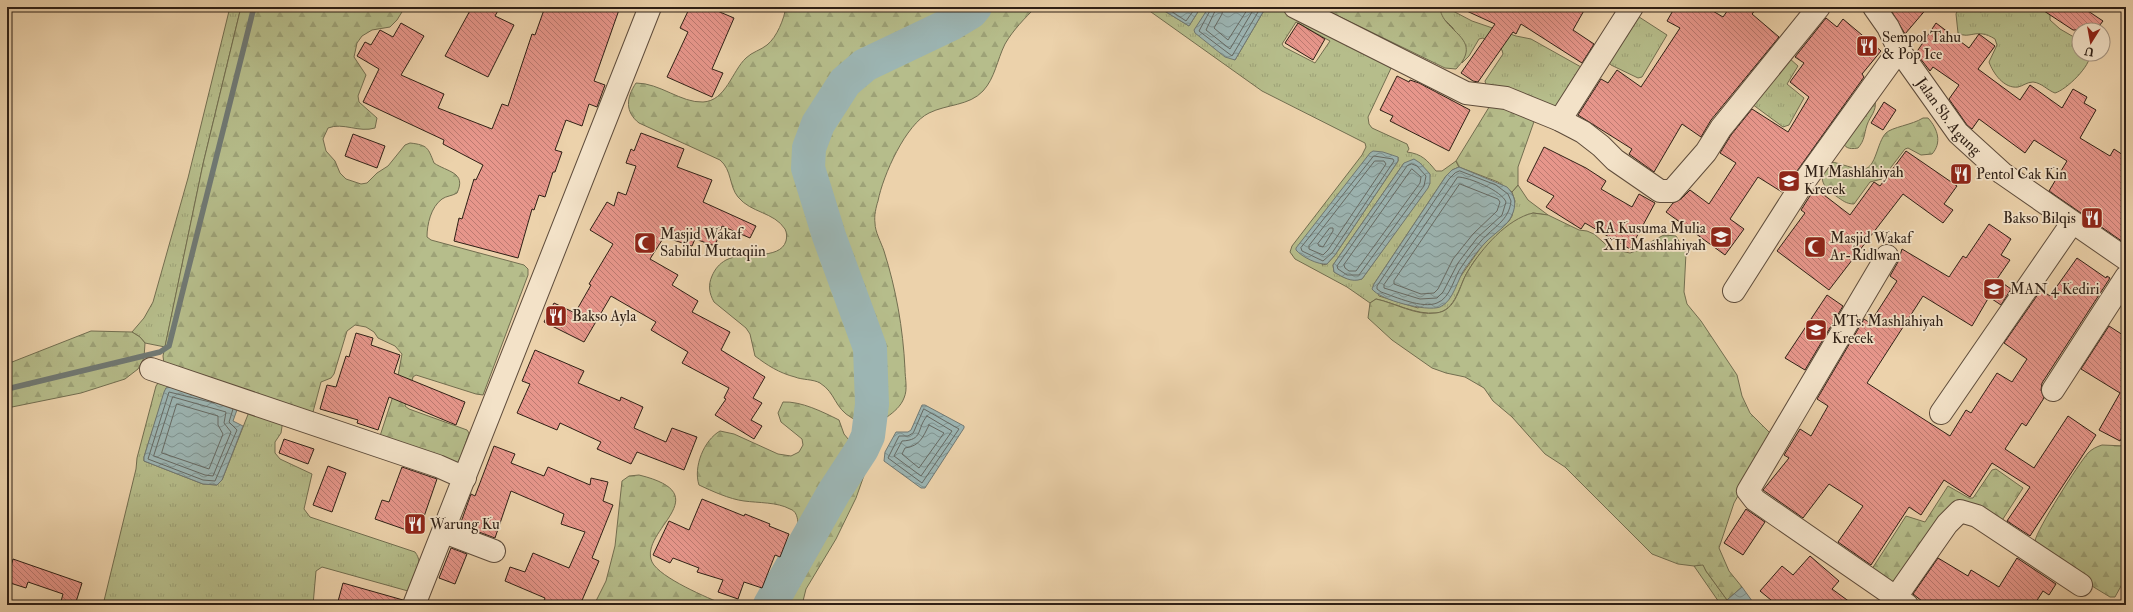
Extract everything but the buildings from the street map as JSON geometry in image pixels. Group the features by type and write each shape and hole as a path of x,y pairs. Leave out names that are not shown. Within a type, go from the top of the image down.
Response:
{"street":[{"path":"414,605 650,7"},
{"path":"1295,7 1428,72 1459,89 1481,95 1502,97 1560,120 1583,132 1601,146 1615,160 1660,191 1672,191 1688,170 1706,152 1721,128 1819,7"},
{"path":"1560,120 1632,7"},
{"name":"Jalan Sb. Agung","path":"1874,7 1888,27 1899,50 1958,134 2002,173 2126,259"},
{"path":"1734,291 1801,186 1899,50"},
{"path":"1941,413 2072,223"},
{"path":"1887,256 1748,491 1755,500 1902,601 1947,524 1960,511 1977,516 2081,585"},
{"path":"2053,390 2126,277"},
{"path":"151,369 431,464 465,478"},
{"path":"444,532 494,551"}],"green space":[{"path":"230,7 241,7 203,164 165,347 145,343 140,337 132,332 144,318 153,302 188,178"},
{"path":"241,7 405,7 397,20 390,27 372,30 362,36 357,43 354,57 366,75 358,96 359,102 377,118 375,128 363,129 334,126 328,128 323,139 326,151 335,161 340,173 346,179 361,184 367,183 377,173 388,166 405,145 410,143 424,146 429,151 434,163 454,174 458,177 459,181 457,193 438,202 432,211 427,237 431,240 524,265 528,269 528,275 483,395 416,375 413,377 405,406 409,409 467,430 469,433 457,469 380,436 396,387 402,354 395,346 378,338 374,332 366,327 355,325 347,331 334,374 331,378 321,382 313,412 309,414 164,364 163,356 203,164"},
{"path":"786,7 1036,7 1019,24 1008,39 1002,50 996,69 983,91 971,100 936,110 920,119 904,139 885,178 876,209 875,226 888,265 898,309 903,339 906,388 903,401 895,411 887,417 879,420 865,421 852,418 842,410 829,391 820,383 798,378 778,371 755,356 750,334 746,328 714,302 710,292 710,283 716,269 726,260 733,257 769,253 782,247 787,238 785,229 775,219 749,206 738,197 733,188 727,168 720,160 639,123 634,119 629,109 628,104 630,94 636,83 654,86 695,101 703,102 717,97 723,91 746,58 771,42 782,22"},
{"path":"1144,7 1158,7 1189,26 1201,7 1209,7 1195,30 1235,60 1266,7 1320,7 1401,47 1368,117 1369,124 1372,128 1407,144 1409,149 1407,152 1417,154 1424,158 1436,171 1442,171 1456,161 1459,167 1452,170 1446,176 1374,284 1379,296 1418,308 1458,280 1484,243 1509,221 1512,216 1515,201 1512,192 1518,185 1528,200 1548,215 1533,213 1505,231 1489,245 1474,261 1453,303 1443,311 1428,313 1413,311 1376,299 1370,303 1347,287 1295,259 1290,252 1292,246 1362,155 1366,147 1365,143 1262,91","holes":["1296,22 1330,41 1315,63 1284,47 1282,44","1398,157 1398,161 1335,255 1327,264 1322,265","1404,163 1430,183 1362,279 1358,280 1341,276 1334,272 1333,265"]},
{"path":"1320,7 1440,7 1442,16 1464,42 1466,50 1464,58 1456,69 1445,68"},
{"path":"1440,7 1450,7 1453,11 1472,21 1516,36 1531,39 1581,67 1561,110 1486,85 1485,81 1503,54 1502,50 1483,38 1479,39 1469,56 1462,63 1466,51 1453,28 1440,15"},
{"path":"1959,7 1969,7 1981,12 1988,7 2050,7 2050,20 2060,29 2071,35 2071,62 2088,62 2082,71 2071,83 2055,93 2033,82 2018,87 2013,87 2004,83 1996,75 1989,62 1997,45 1995,39 1983,34 1962,35 1958,33 1956,14"},
{"path":"1636,15 1667,35 1642,77 1638,78 1611,65 1607,60"},
{"path":"1789,58 1798,66 1787,84 1804,98 1789,125 1783,127 1752,104"},
{"path":"1838,99 1844,105 1875,101 1874,111 1867,125 1863,140 1858,148 1852,149 1844,145 1836,124 1825,117"},
{"path":"1491,104 1536,116 1518,167 1518,185 1512,192 1498,182 1459,167 1456,161"},
{"path":"1923,118 1928,118 1938,136 1937,145 1932,154 1921,155 1908,148 1905,149 1882,179 1870,182 1854,204 1842,200 1824,185 1822,177 1823,172 1831,162 1856,168 1868,168 1874,160 1880,142 1886,133"},
{"path":"1533,213 1548,215 1579,230 1594,234 1611,249 1630,253 1639,250 1664,235 1676,236 1686,253 1684,292 1687,304 1701,321 1737,375 1742,396 1750,413 1772,435 1734,503 1719,548 1729,571 1742,587 1727,600 1703,565 1694,566 1678,564 1652,554 1565,467 1545,454 1512,417 1493,401 1484,388 1465,377 1432,368 1392,340 1368,318 1370,303 1376,299 1421,313 1436,313 1449,308 1453,303 1468,271 1480,253 1496,236 1514,221"},
{"path":"91,331 132,332 140,337 145,343 144,358 138,369 125,379 81,393 7,408 7,364"},
{"path":"160,380 283,420 281,433 275,442 275,453 280,459 312,474 304,509 310,517 415,552 418,557 419,566 408,591 322,567 316,571 313,605 103,605 136,469 137,458 156,386","holes":["166,388 249,412 222,480 217,485 203,484 144,461"]},
{"path":"783,402 804,405 839,420 844,434 867,462 867,467 856,498 836,539 806,589 802,605 760,605 778,576 798,522 796,514 794,511 779,505 738,500 709,490 699,485 698,470 701,455 705,447 714,435 720,431 734,434 778,454 791,456 799,452 803,445 802,439 781,422 778,413"},
{"path":"2102,445 2126,446 2126,577 2115,597 2110,597 2064,569 2036,546 2035,541 2037,534 2050,511 2083,459 2091,450"},
{"path":"1996,469 2023,488 2001,522 1965,507 1899,588 1870,572 1906,516 1925,522 1948,486 1969,498 1973,498 1992,470"},
{"path":"639,475 663,483 674,493 675,503 671,514 656,538 651,550 652,562 657,568 674,581 725,605 594,605 606,581 615,546 622,481 629,476"},
{"path":"1703,564 1706,571 1731,605 1721,605 1694,566"}],"water":[{"path":"1158,7 1201,7 1189,26"},
{"path":"1209,7 1266,7 1235,60 1225,57 1195,33 1194,30"},
{"path":"1373,151 1383,152 1398,157 1398,161 1335,255 1327,264 1323,264 1310,260 1302,255 1296,250 1296,248"},
{"path":"1414,159 1430,174 1430,183 1428,188 1362,279 1351,280 1334,272 1333,265 1404,163"},
{"path":"1459,167 1507,187 1512,193 1515,203 1514,211 1510,219 1477,252 1463,272 1449,300 1440,307 1425,308 1404,304 1393,301 1377,293 1372,289 1374,284 1446,176 1452,170"},
{"path":"171,387 238,407 233,421 243,426 222,480 217,485 203,484 144,461 164,392 166,388"},
{"path":"922,405 925,405 964,426 925,488 921,488 884,461 885,452 896,432 908,432 911,430"},
{"path":"1742,587 1755,605 1731,605 1727,600"}],"waterway":[{"path":"7,389 160,352 169,346 254,7"},
{"path":"770,605 834,492 862,449 868,436 872,404 870,348 829,236 808,168 809,148 818,124 845,82 865,65 951,24 971,12 975,7"}],"place":[{"name":"Sempol Tahu & Pop Ice","path":"1867,46"},
{"name":"Pentol Cak Kin","path":"1961,174"},
{"name":"MI Mashlahiyah Krecek","path":"1789,181"},
{"name":"Bakso Bilqis","path":"2092,218"},
{"name":"RA Kusuma Mulia XII Mashlahiyah","path":"1721,237"},
{"name":"Masjid Wakaf Sabilul Muttaqiin","path":"645,243"},
{"name":"Masjid Wakaf Ar-Ridlwan","path":"1815,247"},
{"name":"MAN 4 Kediri","path":"1994,289"},
{"name":"Bakso Ayla","path":"556,316"},
{"name":"MTs. Mashlahiyah Krecek","path":"1816,330"},
{"name":"Warung Ku","path":"415,524"}]}
